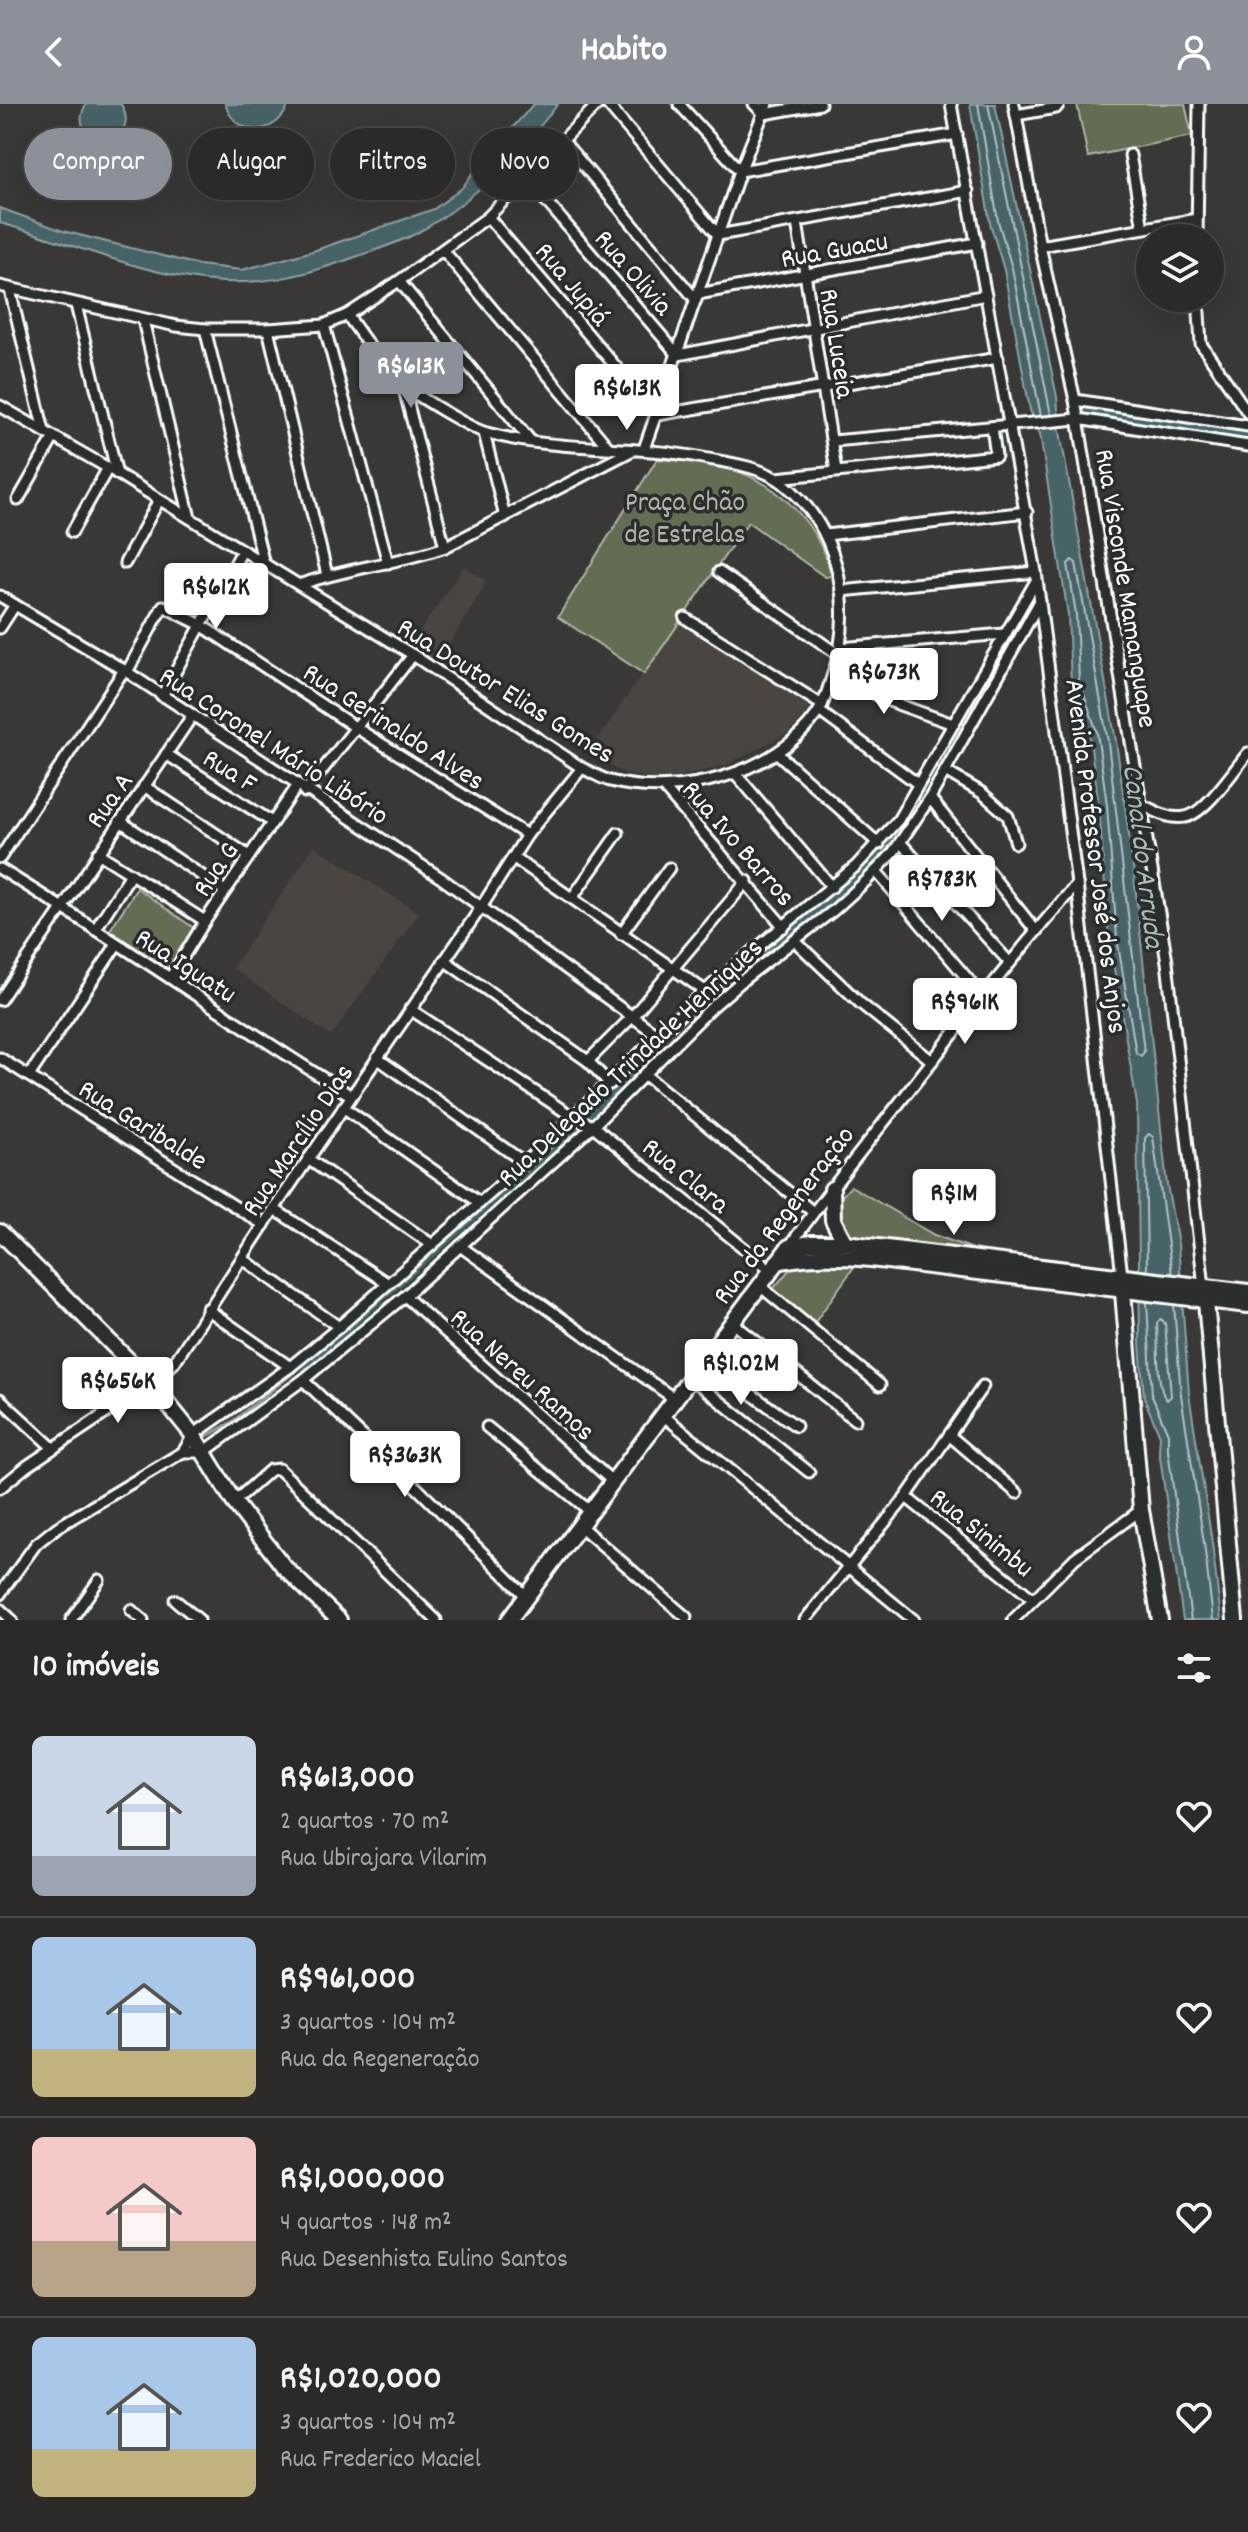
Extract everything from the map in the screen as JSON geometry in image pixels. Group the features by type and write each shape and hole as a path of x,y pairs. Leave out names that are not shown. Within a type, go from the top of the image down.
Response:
{"main road":[{"path":"832,1189 833,1220 845,1243"},
{"path":"0,1232 151,1383 193,1435 234,1502 284,1567 339,1620"},
{"path":"789,1247 805,1243 845,1243 1197,1292 1248,1305"},
{"name":"Rua da Regeneração","path":"509,1620 789,1247"},
{"path":"774,1266 803,1256 827,1255 1127,1283"},
{"name":"Avenida Professor José dos Anjos","path":"1127,1283 1141,1510 1160,1620"},
{"path":"1197,1292 1248,1292"},
{"path":"1197,1292 1235,1620"}],"street":[{"path":"577,128 598,104"},
{"path":"607,104 718,235"},
{"path":"679,104 740,171"},
{"path":"754,104 766,109 820,104"},
{"name":"Avenida Professor José dos Anjos","path":"951,104 1027,512 1127,1283"},
{"path":"1014,104 1040,246 1078,419"},
{"path":"1016,115 1056,108 1059,104"},
{"path":"1197,224 1199,104"},
{"path":"299,585 327,575 418,557 445,547 640,449 657,415 740,171 766,109"},
{"path":"740,171 957,134"},
{"path":"1130,155 1142,224"},
{"path":"578,158 697,297"},
{"path":"718,235 968,191"},
{"path":"44,431 5,288 143,320 205,329 324,325 347,315 399,281 488,217 505,200"},
{"name":"Rua Olivia","path":"545,200 678,355"},
{"name":"Rua Jupiá","path":"488,217 657,415"},
{"path":"1167,224 1197,219"},
{"name":"Rua Luceia","path":"797,222 836,471"},
{"path":"1040,246 1136,229"},
{"name":"Rua Guacu","path":"697,297 977,243"},
{"path":"443,250 608,447"},
{"path":"399,281 530,440"},
{"path":"678,355 986,295"},
{"path":"72,532 112,471 76,305"},
{"path":"1199,312 1201,344 1248,413"},
{"name":"Rua Doutor Elias Gomes","path":"0,407 190,518 413,655 582,768 608,780 663,787 735,773 777,753 808,726 820,708 839,652 841,591 835,558 826,535 801,501 776,478 763,471 728,463 640,449 484,433 403,385 347,315"},
{"path":"143,320 190,518"},
{"path":"324,325 388,563"},
{"path":"205,329 264,564"},
{"path":"268,329 327,575"},
{"path":"657,415 998,358"},
{"path":"403,385 445,547"},
{"path":"1075,400 1248,426"},
{"path":"833,441 1078,419 1248,446"},
{"name":"Rua Visconde Mamanguape","path":"1078,419 1167,962 1197,1292"},
{"path":"776,478 996,456 992,427"},
{"path":"484,433 505,517"},
{"path":"18,500 54,437"},
{"path":"125,563 159,500"},
{"path":"826,535 1027,512"},
{"path":"162,696 242,551"},
{"path":"719,572 839,652 1004,634"},
{"path":"841,591 1036,576"},
{"name":"Rua Delegado Trindade Henriques","path":"204,1452 303,1380 405,1296 460,1246 583,1121 610,1084 705,991 832,887 879,844 898,820 1036,576"},
{"name":"Rua Coronel Mário Libório","path":"0,596 126,671 441,878 659,1036"},
{"name":"Rua Delegado Trindade Henriques","path":"193,1435 290,1367 339,1327 525,1163 644,1074 744,979 834,910 876,871 930,798 1040,601"},
{"path":"0,628 15,605"},
{"name":"Rua Gerinaldo Alves","path":"126,671 163,606 201,625 527,835"},
{"path":"685,618 820,708 918,784"},
{"name":"Rua G","path":"170,978 272,822 413,655"},
{"path":"0,858 126,671"},
{"path":"834,672 889,701 953,724"},
{"name":"Rua A","path":"0,1000 192,716"},
{"path":"777,753 879,844"},
{"path":"1142,805 1167,817 1193,815 1248,753"},
{"name":"Rua F","path":"166,754 272,822"},
{"name":"Rua Marcílio Dias","path":"0,1488 53,1448 151,1383 174,1363 350,1095 480,909 527,835 582,768"},
{"path":"945,771 982,793 1008,816 1016,843"},
{"path":"735,773 832,887"},
{"path":"144,786 249,856"},
{"name":"Rua Ivo Barros","path":"663,787 784,927"},
{"path":"930,798 1036,931"},
{"path":"120,821 225,891"},
{"path":"572,898 618,833"},
{"path":"900,842 1010,963"},
{"path":"98,853 205,921"},
{"path":"514,858 705,991"},
{"path":"621,934 669,868"},
{"name":"Rua Iguatu","path":"0,869 350,1095"},
{"path":"876,871 983,997"},
{"path":"95,930 131,874"},
{"name":"Rua Delegado Trindade Henriques","path":"588,1061 632,1017 747,881"},
{"name":"Rua da Regeneração","path":"789,1247 932,1061 1077,884"},
{"path":"795,941 860,1003 932,1061"},
{"path":"29,1076 117,944"},
{"path":"444,960 588,1061 610,1084"},
{"name":"Rua Clara","path":"410,1009 583,1121 774,1266"},
{"name":"Rua Garibalde","path":"0,1058 264,1225"},
{"path":"377,1058 525,1163"},
{"path":"644,1074 813,1212"},
{"path":"343,1107 480,1203"},
{"path":"308,1159 431,1244"},
{"path":"274,1209 387,1283"},
{"path":"460,1246 676,1400"},
{"path":"243,1259 339,1327"},
{"path":"760,1286 880,1385"},
{"name":"Rua Nereu Ramos","path":"405,1296 613,1482"},
{"path":"207,1309 290,1367"},
{"path":"733,1323 855,1420"},
{"path":"705,1361 796,1426"},
{"path":"692,1379 809,1472"},
{"path":"303,1380 527,1597"},
{"path":"805,1620 906,1497 983,1386"},
{"path":"0,1399 53,1448"},
{"path":"664,1416 852,1566 914,1620"},
{"path":"487,1427 591,1512"},
{"path":"0,1594 36,1544 56,1528 183,1452 193,1435"},
{"path":"949,1435 1017,1493"},
{"path":"183,1452 204,1452"},
{"path":"234,1502 270,1470 279,1469 436,1620"},
{"name":"Rua Sinimbu","path":"906,1497 1033,1599"},
{"path":"1013,1620 1075,1558 1141,1510"},
{"path":"580,1526 686,1617"},
{"path":"71,1620 99,1580"},
{"path":"175,1600 199,1620"},
{"path":"0,1609 12,1620"},
{"path":"131,1610 143,1620"}],"shaded area":[{"path":"464,566 487,582 437,664 410,646"},
{"path":"682,615 816,698 788,733 726,765 654,779 626,774 588,754"},
{"path":"314,846 419,913 331,1036 232,968"}],"green space":[{"path":"1077,104 1185,104 1192,136 1088,157"},
{"name":"Praça Chão de Estrelas","path":"657,459 716,465 762,482 806,522 826,557 832,576 825,577 748,522 644,674 558,617"},
{"path":"137,888 198,931 169,974 108,933"},
{"path":"851,1186 934,1235 976,1250 975,1256 861,1240 842,1226 837,1215 839,1201"},
{"path":"823,1262 856,1264 813,1325 771,1291 791,1268"}],"water":[{"path":"86,104 121,104 126,119 123,128 85,128 82,119"},
{"path":"225,104 289,104 275,123 262,128 247,128 230,115"},
{"path":"534,104 558,104 538,128 512,128"},
{"path":"970,104 995,104 1057,397 1060,432 1116,741 1132,857 1167,1185 1178,1244 1189,1394 1221,1620 1183,1620 1159,1450 1160,1436 1144,1398 1140,1344 1137,1104 1109,939 1099,806 1089,733 1071,682 1068,615 1040,434 1030,410 1004,270 990,223"},
{"path":"471,176 471,196 436,222 399,242 330,266 263,281 211,281 158,272 0,223 0,208 63,231 199,265 242,270 313,251 434,209 446,200 455,200 455,193"}],"waterway":[{"path":"1088,410 1248,434"},
{"path":"687,1013 859,874 891,841 924,793 1002,661"},
{"path":"303,1365 579,1122 652,1048"},
{"path":"200,1440 232,1422 303,1365"}],"water label":[{"name":"Canal do Arruda","path":"1145,856"}]}
